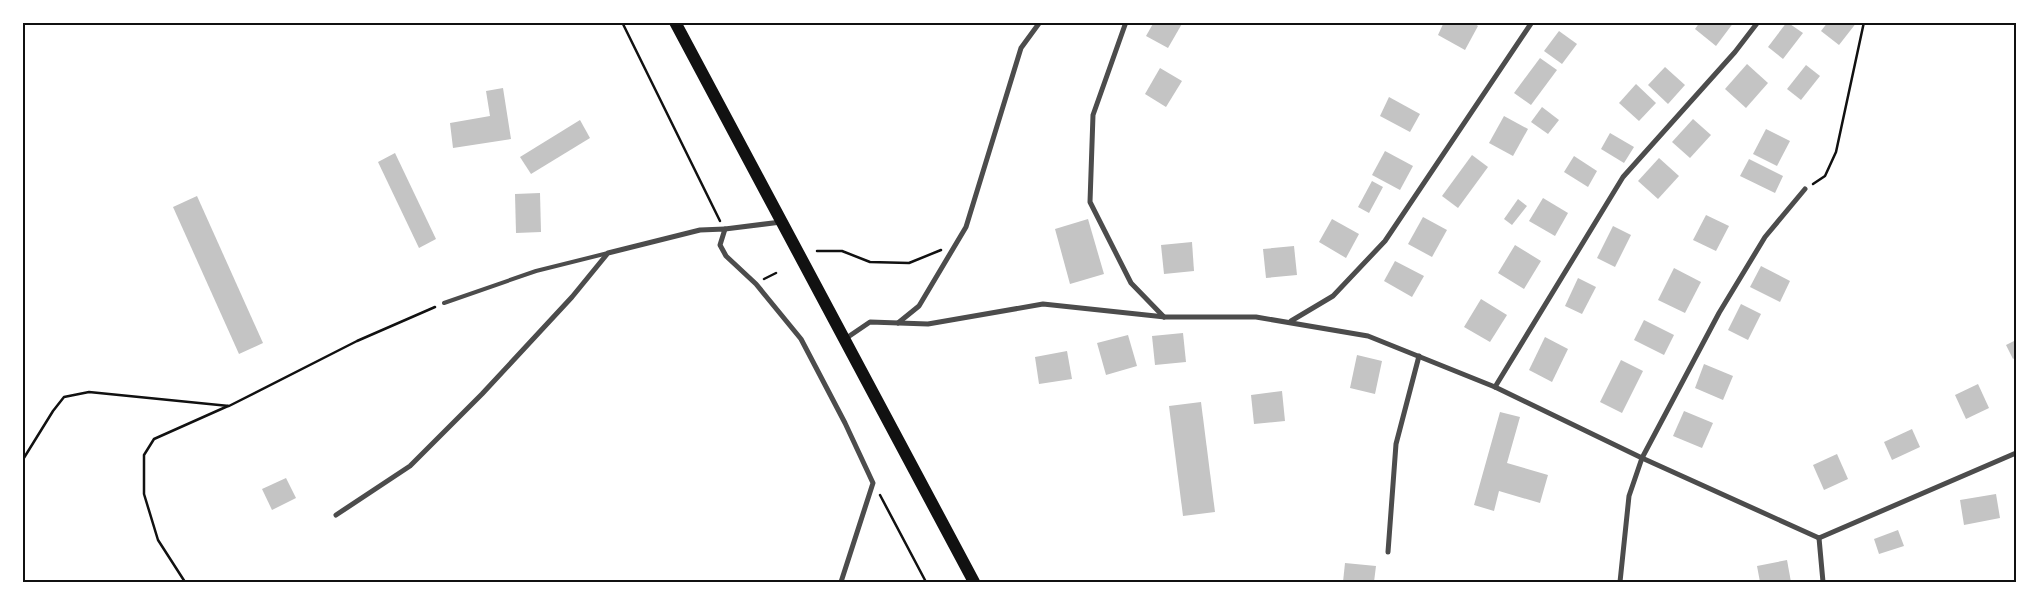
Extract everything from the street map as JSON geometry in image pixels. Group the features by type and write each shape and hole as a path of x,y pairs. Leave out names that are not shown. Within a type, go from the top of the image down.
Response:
{"main road":[{"path":"675,22 974,582"}],"street":[{"path":"898,323 919,306 966,226 1022,48 1040,22"},
{"path":"1126,22 1093,116 1090,202 1131,283 1165,317"},
{"path":"1291,321 1333,296 1385,241 1532,22"},
{"path":"1495,387 1622,177 1735,52 1758,22"},
{"path":"1620,582 1629,496 1642,458 1744,270 1765,237 1805,189"},
{"path":"336,514 410,466 546,325 608,253 700,230 724,230 781,222"},
{"path":"724,230 720,245 726,256 756,284 801,339 846,423 873,483 841,582"},
{"path":"844,339 870,322 928,324 1043,304 1165,317 1256,317 1291,321 1368,336 1495,387 1642,458 1819,538 2016,454"},
{"path":"1388,552 1396,444 1419,356"},
{"path":"1819,538 1823,582"}],"lane":[{"path":"444,303 536,271 608,253"}],"path":[{"path":"622,22 724,230"},
{"path":"1805,189 1825,176 1836,152 1864,22"},
{"path":"817,251 842,251 870,262 909,263 956,243"},
{"path":"185,582 158,540 144,494 144,455 154,439 229,406 357,341 444,303"},
{"path":"22,461 53,411 64,397 89,392 229,406"},
{"path":"873,483 926,582"}],"building":[{"path":"1154,22 1183,22 1168,48 1146,36"},
{"path":"1444,22 1472,22 1478,26 1465,50 1438,35"},
{"path":"1700,22 1734,22 1716,46 1695,29"},
{"path":"1787,22 1803,33 1783,59 1768,47"},
{"path":"1828,22 1857,22 1839,45 1821,31"},
{"path":"1559,31 1577,44 1562,64 1544,51"},
{"path":"1540,58 1557,70 1531,105 1514,93"},
{"path":"1747,64 1768,83 1746,108 1725,89"},
{"path":"1806,65 1820,76 1801,100 1787,89"},
{"path":"1665,67 1685,85 1668,104 1648,85"},
{"path":"1160,68 1182,81 1166,107 1145,94"},
{"path":"1636,84 1656,103 1639,121 1619,103"},
{"path":"503,88 511,139 453,148 450,123 490,116 486,91"},
{"path":"1389,97 1420,114 1410,132 1380,116"},
{"path":"1542,107 1559,120 1548,134 1531,122"},
{"path":"1504,116 1528,129 1513,156 1489,143"},
{"path":"1693,119 1711,135 1690,158 1672,142"},
{"path":"580,120 590,138 531,174 520,157"},
{"path":"1766,129 1790,141 1777,166 1753,154"},
{"path":"1610,133 1634,147 1624,163 1601,149"},
{"path":"1385,151 1413,166 1400,190 1372,175"},
{"path":"395,153 436,239 419,248 378,162"},
{"path":"1472,155 1488,167 1458,208 1442,196"},
{"path":"1574,156 1597,171 1588,187 1564,172"},
{"path":"1659,158 1679,176 1658,199 1638,181"},
{"path":"1749,159 1783,176 1775,193 1740,176"},
{"path":"1372,181 1383,187 1369,213 1358,207"},
{"path":"540,193 541,232 516,233 515,194"},
{"path":"197,196 263,343 239,354 173,207"},
{"path":"1543,198 1568,213 1555,236 1529,221"},
{"path":"1518,199 1527,206 1512,225 1504,219"},
{"path":"1706,215 1729,226 1716,251 1693,240"},
{"path":"1423,217 1447,230 1432,257 1408,244"},
{"path":"1088,219 1104,274 1070,284 1055,229"},
{"path":"1332,219 1359,234 1346,258 1319,242"},
{"path":"1613,226 1631,235 1615,267 1597,258"},
{"path":"1192,242 1194,271 1164,274 1161,245"},
{"path":"1515,245 1541,261 1524,289 1498,273"},
{"path":"1294,246 1297,275 1266,278 1263,249"},
{"path":"1395,261 1424,276 1412,297 1384,281"},
{"path":"1761,266 1790,281 1780,302 1750,287"},
{"path":"1674,268 1701,282 1685,313 1658,300"},
{"path":"1578,278 1596,287 1582,314 1565,306"},
{"path":"1481,299 1507,315 1490,342 1464,327"},
{"path":"1741,304 1761,314 1748,340 1728,330"},
{"path":"1644,320 1674,335 1664,355 1634,340"},
{"path":"1183,333 1186,362 1155,365 1152,336"},
{"path":"1128,335 1137,366 1106,375 1097,343"},
{"path":"1545,337 1568,349 1552,382 1529,370"},
{"path":"2016,340 2016,357 2013,359 2006,345"},
{"path":"1067,351 1072,379 1039,384 1035,357"},
{"path":"1357,355 1382,361 1375,394 1350,388"},
{"path":"1621,360 1643,371 1622,413 1600,402"},
{"path":"1704,364 1733,376 1723,400 1695,388"},
{"path":"1978,384 1989,408 1966,419 1955,395"},
{"path":"1282,391 1285,421 1254,424 1251,395"},
{"path":"1201,402 1215,512 1183,516 1169,406"},
{"path":"1684,411 1713,423 1702,448 1673,436"},
{"path":"1500,412 1520,417 1507,463 1548,475 1540,503 1499,491 1494,511 1474,505"},
{"path":"1912,429 1920,447 1892,460 1884,442"},
{"path":"1837,454 1848,479 1824,490 1813,465"},
{"path":"286,478 296,498 272,510 262,489"},
{"path":"1996,494 2000,518 1964,525 1960,500"},
{"path":"1898,530 1904,546 1879,554 1874,539"},
{"path":"1787,560 1791,582 1760,582 1757,566"},
{"path":"1345,563 1376,566 1374,582 1343,582"}]}
